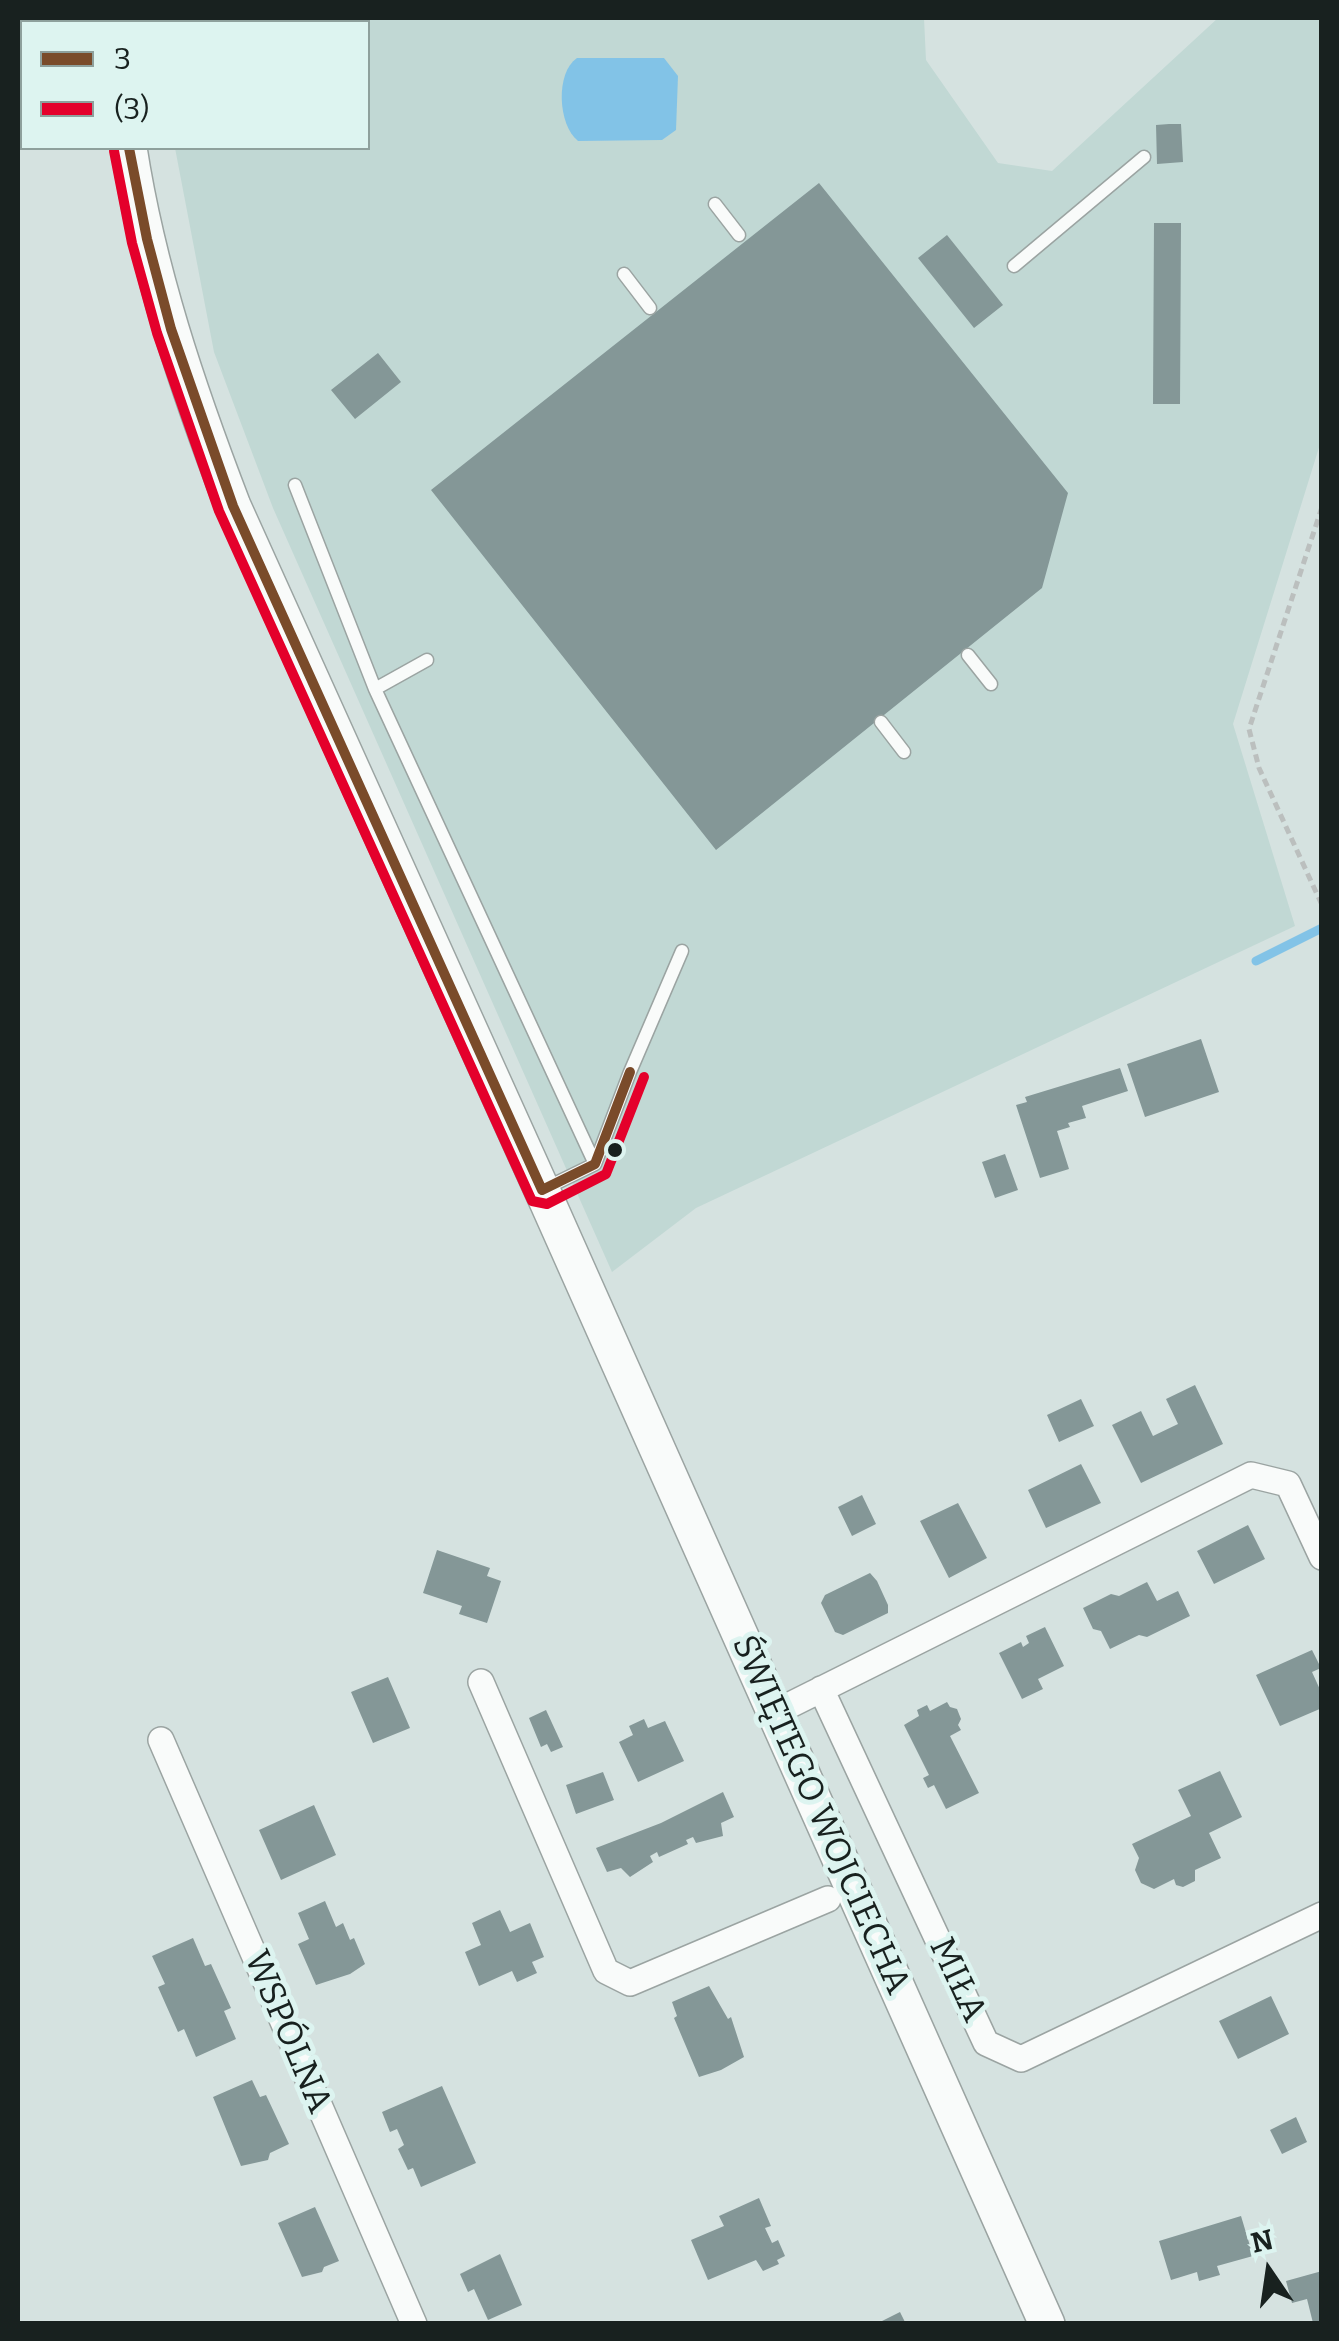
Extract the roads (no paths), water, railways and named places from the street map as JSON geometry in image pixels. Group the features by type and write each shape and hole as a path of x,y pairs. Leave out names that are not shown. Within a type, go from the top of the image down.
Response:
{"street":[{"name":"ŚWIĘTEGO WOJCIECHA","path":"129,150 150,254 170,327 198,416 233,506 1047,2324"},
{"path":"776,1712 1251,1476 1288,1484 1322,1557"},
{"path":"480,1682 606,1971 630,1983 828,1899"},
{"name":"MIŁA","path":"821,1690 986,2043 1021,2059 1322,1915"},
{"name":"WSPÓLNA","path":"161,1740 414,2324"}],"lane":[{"path":"1014,266 1144,157"},
{"path":"714,204 738,234"},
{"path":"624,274 650,308"},
{"path":"295,485 374,688 595,1164"},
{"path":"968,655 991,684"},
{"path":"374,688 427,660"},
{"path":"882,722 904,752"},
{"path":"542,1190 595,1164 682,951"}],"water":[{"path":"577,58 664,58 678,76 676,130 662,140 578,141 566,123 562,99 565,75"}],"waterway":[{"path":"1256,961 1322,928"}]}
